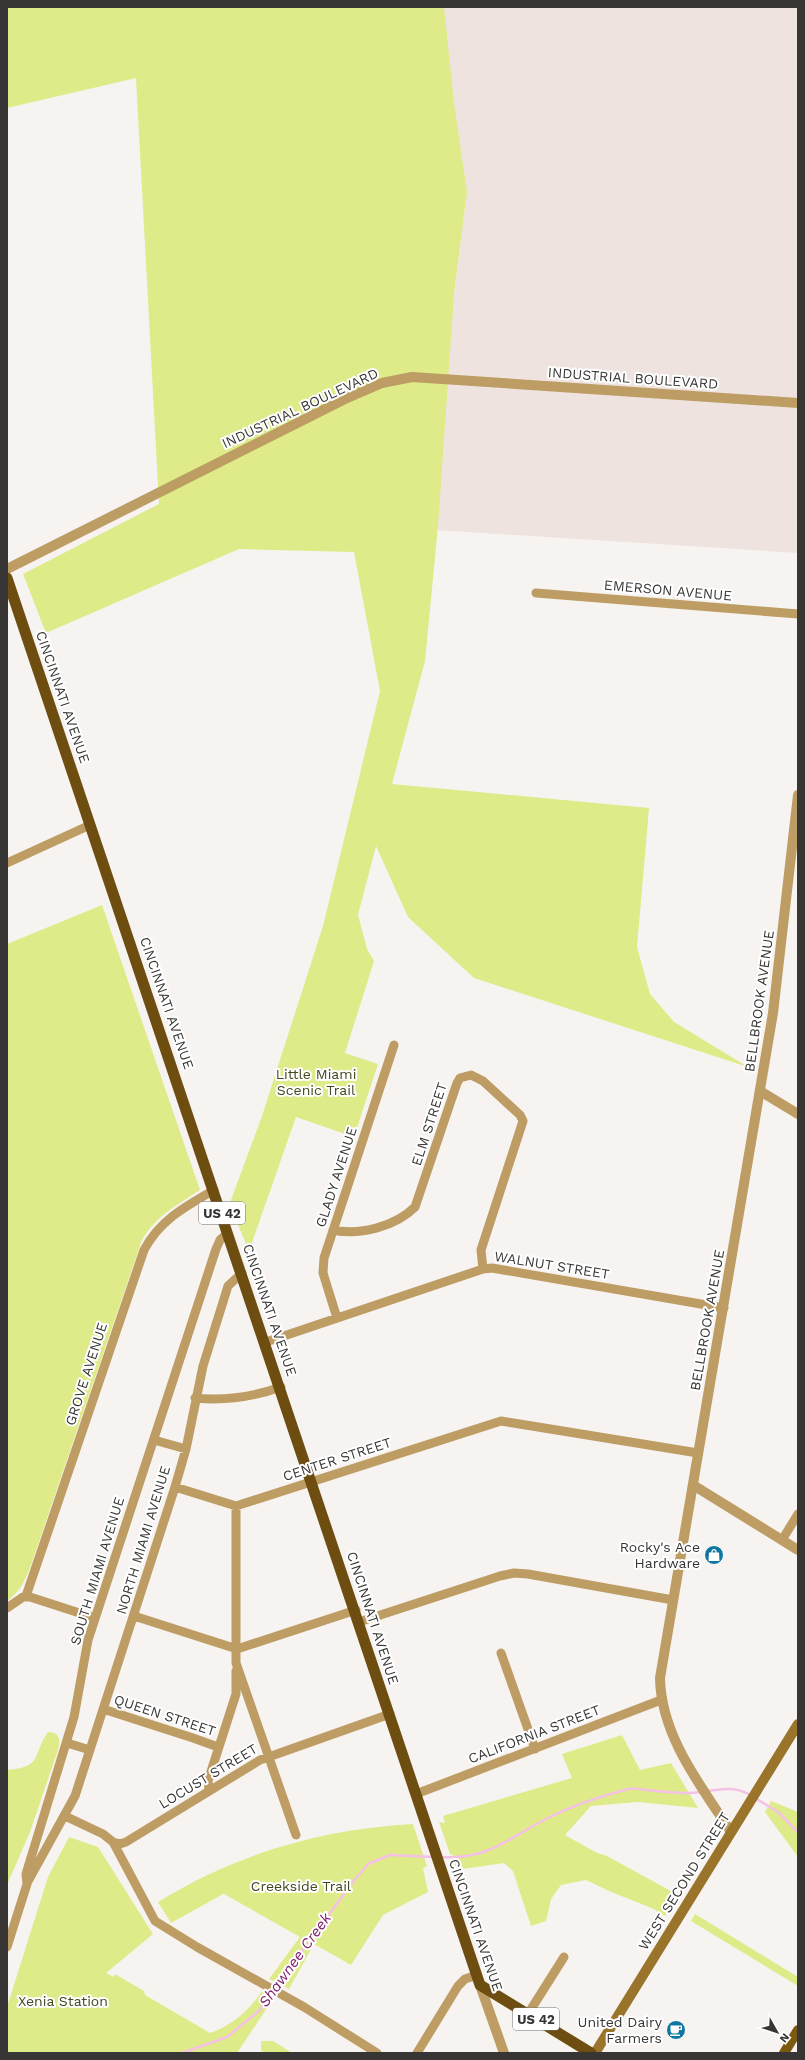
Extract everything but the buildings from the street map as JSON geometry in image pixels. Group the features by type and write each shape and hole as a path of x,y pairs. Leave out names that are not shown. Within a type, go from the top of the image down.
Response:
{"highway":[{"name":"CINCINNATI AVENUE","path":"7,578 266,1342 479,1980"},
{"name":"US 42","path":"479,1980 528,2014 591,2053"}],"main road":[{"name":"WEST SECOND STREET","path":"595,2053 798,1724"},
{"path":"784,2053 798,2030"}],"street":[{"name":"INDUSTRIAL BOULEVARD","path":"7,569 345,399 382,382 412,377 798,403"},
{"name":"EMERSON AVENUE","path":"536,593 798,614"},
{"name":"BELLBROOK AVENUE","path":"731,1832 679,1748 661,1700 660,1671 724,1308 773,1012 798,796"},
{"path":"7,863 90,825"},
{"name":"GLADY AVENUE","path":"337,1318 322,1267 394,1045"},
{"name":"ELM STREET","path":"333,1230 349,1232 373,1228 402,1218 416,1207 457,1083 460,1078 471,1075 490,1087 520,1115 523,1121 481,1250 483,1269"},
{"path":"760,1091 798,1114"},
{"name":"GROVE AVENUE","path":"26,1596 144,1250 155,1232 168,1218 214,1190"},
{"name":"SOUTH MIAMI AVENUE","path":"7,1947 27,1884 26,1874 74,1717 88,1640 216,1249 220,1240 228,1233"},
{"name":"WALNUT STREET","path":"266,1342 483,1269 497,1268 724,1308"},
{"name":"NORTH MIAMI AVENUE","path":"27,1884 75,1796 175,1487 186,1449 203,1366 228,1286 242,1273"},
{"path":"196,1398 245,1397 281,1387"},
{"name":"CENTER STREET","path":"236,1506 501,1421 698,1453"},
{"path":"154,1440 186,1449"},
{"path":"693,1485 798,1550"},
{"path":"175,1487 236,1506 236,1694 208,1781 209,1790"},
{"path":"782,1540 798,1514"},
{"path":"360,1622 493,1578 514,1573 528,1574 673,1600"},
{"path":"7,1608 26,1596 95,1618"},
{"path":"134,1616 236,1649 356,1610"},
{"path":"501,1653 535,1749"},
{"path":"236,1663 296,1835"},
{"name":"CALIFORNIA STREET","path":"416,1794 661,1700"},
{"name":"QUEEN STREET","path":"103,1709 193,1738 218,1748"},
{"name":"LOCUST STREET","path":"113,1842 120,1844 126,1842 209,1790 268,1756 390,1714"},
{"path":"67,1743 90,1750"},
{"path":"64,1816 103,1834 113,1842 155,1921 197,1947 280,1993 376,2053"},
{"path":"528,2014 564,1957"},
{"path":"417,2053 458,1986 465,1979 479,1980"},
{"name":"CINCINNATI AVENUE","path":"479,1980 504,2053"}],"shaded area":[{"path":"439,7 798,7 798,553 436,530 454,294 467,192"}],"green space":[{"name":"Little Miami Scenic Trail","path":"7,7 444,7 454,103 467,192 454,294 438,526 425,661 392,784 649,808 637,947 650,994 674,1022 748,1067 474,978 408,917 376,846 358,915 367,949 374,961 345,1053 378,1064 354,1137 296,1117 249,1251 231,1208 231,1200 262,1116 323,926 380,691 354,552 239,549 46,633 23,574 159,504 136,78 7,108"},
{"path":"102,905 200,1190 175,1206 160,1218 142,1240 31,1565 19,1589 7,1601 7,944"},
{"path":"48,1732 53,1732 58,1736 58,1749 30,1832 7,1885 7,1770 27,1766 32,1762"},
{"path":"622,1735 640,1770 671,1763 698,1808 638,1802 591,1806 565,1835 678,1895 665,1916 654,1909 586,1880 561,1885 551,1899 546,1921 531,1926 513,1871 504,1863 456,1870 453,1855 450,1854 439,1822 445,1823 443,1816 572,1778 562,1754"},
{"path":"771,1801 798,1812 798,1857 765,1812"},
{"name":"Creekside Trail","path":"413,1824 427,1866 423,1868 428,1892 383,1915 351,1965 314,1944 289,1989 269,1979 300,1937 224,1894 225,1893 171,1923 158,1902 218,1870 280,1847 312,1838 345,1832"},
{"name":"Xenia Station","path":"69,1837 98,1847 153,1934 106,1973 114,1977 115,1974 144,1991 145,1995 210,2033 233,2022 252,2005 262,1991 273,1999 237,2053 7,2053 7,2007 48,1877"},
{"path":"695,1914 798,1977 798,1986 691,1921"},
{"path":"261,2041 273,2041 292,2053 264,2053 261,2050"}],"waterway":[{"name":"Shawnee Creek","path":"441,1857 458,1857 486,1851 559,1813 588,1801 628,1789 680,1793 700,1792"},
{"name":"Shawnee Creek","path":"707,1791 734,1789 750,1795"},
{"name":"Shawnee Creek","path":"755,1798 778,1812 798,1832"},
{"name":"Shawnee Creek","path":"275,1988 352,1883 368,1864 390,1855 434,1857"},
{"name":"Shawnee Creek","path":"182,2053 227,2037 260,2010 272,1992"}],"place":[{"name":"Rocky's Ace Hardware","path":"714,1555"},
{"name":"United Dairy Farmers","path":"676,2030"}]}
